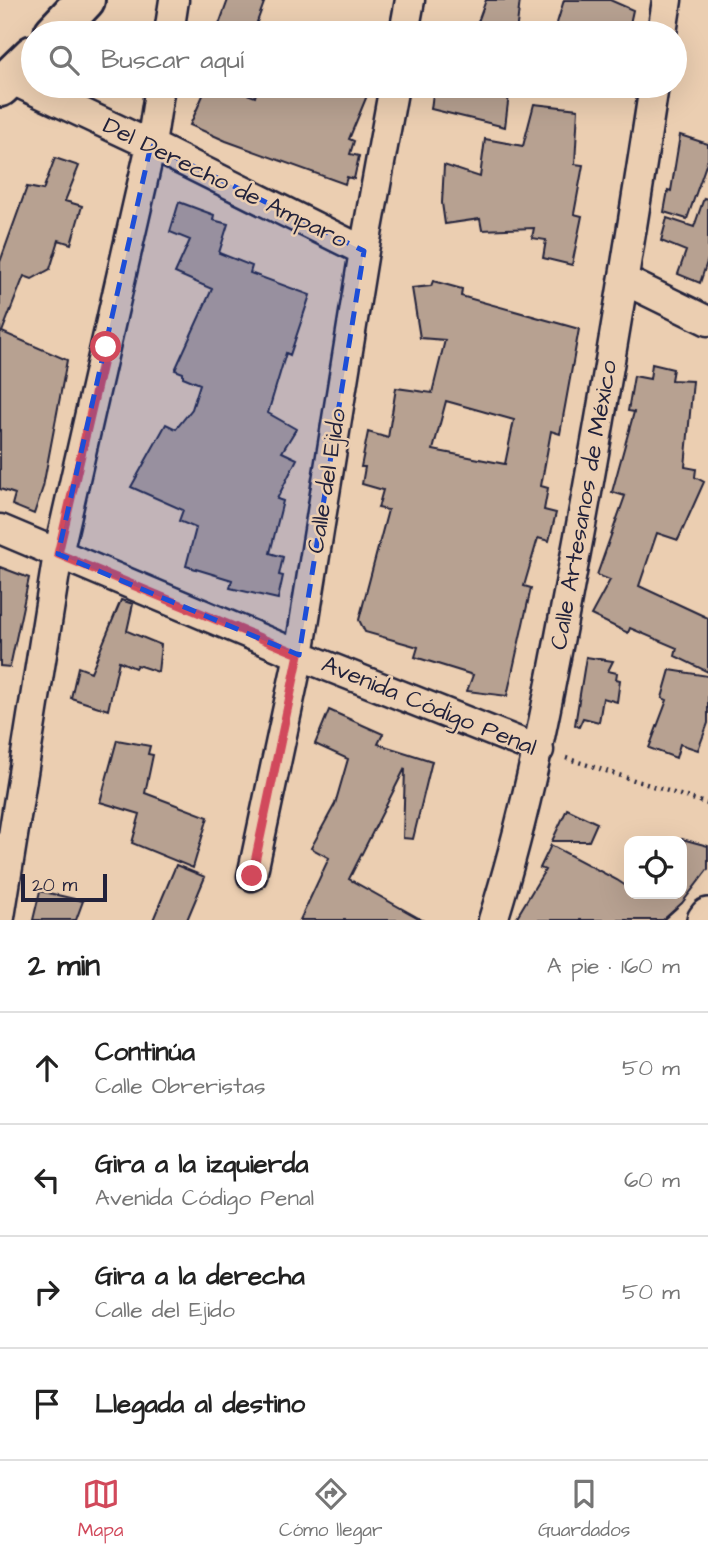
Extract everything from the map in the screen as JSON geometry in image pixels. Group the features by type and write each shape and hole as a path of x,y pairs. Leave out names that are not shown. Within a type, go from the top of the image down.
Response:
{"main road":[{"path":"65,21 85,0"}],"street":[{"path":"171,21 174,0"},
{"path":"406,21 410,0"},
{"path":"664,21 667,0"},
{"name":"Del Derecho de Amparo","path":"61,98 364,251"},
{"path":"0,917 58,554 151,145 158,98"},
{"name":"Calle del Ejido","path":"252,876 299,654 364,251 392,98"},
{"name":"Calle Artesanos de México","path":"493,920 512,860 539,750 624,281 652,98"},
{"path":"624,281 708,321"},
{"name":"Avenida Código Penal","path":"0,529 299,654 539,750"}],"path":[{"name":"Avenida Código Penal","path":"539,750 708,804"}],"highlighted area":[{"path":"151,145 364,251 299,655 58,554"}],"building":[{"path":"228,0 265,0 257,21 220,21"},
{"path":"486,0 520,0 517,21 478,21"},
{"path":"564,0 610,0 633,10 631,21 558,21"},
{"path":"202,98 366,98 349,139 354,141 350,154 359,156 354,179 347,177 345,184 226,141 190,125"},
{"path":"432,98 509,98 505,127 431,109"},
{"path":"534,104 578,109 575,164 583,165 574,214 582,216 572,265 543,258 546,240 532,238 534,228 482,230 480,219 445,224 442,203 444,165 480,177 485,139 523,146"},
{"path":"680,135 708,144 708,159 687,219 664,212 668,190 671,191"},
{"path":"55,158 79,166 65,201 82,206 71,244 59,240 50,269 32,279 24,276 2,332 67,360 43,487 34,514 12,505 15,494 0,489 0,262 27,187 43,190"},
{"path":"704,198 708,199 708,259 700,283 678,274 686,251 661,241 667,218 694,227"},
{"path":"179,202 214,215 213,220 228,224 219,253 252,266 250,273 310,295 290,355 286,353 268,413 296,429 282,452 297,459 277,499 283,501 270,553 283,557 279,575 283,576 278,599 230,588 232,580 186,566 196,528 179,521 183,510 131,487 166,424 176,429 192,409 200,384 183,377 183,373 175,370 212,289 175,273 190,240 170,232"},
{"path":"433,281 462,289 461,296 579,329 560,434 551,431 541,486 548,488 544,510 556,513 549,541 538,538 524,586 531,588 507,696 467,691 473,675 415,657 418,647 365,632 359,620 388,510 378,508 383,490 362,484 365,467 361,467 368,432 388,438 396,388 432,393 445,340 420,338 412,288 431,286","holes":["446,401 514,420 505,464 433,450"]},
{"path":"652,364 673,369 671,380 693,381 685,467 696,469 695,477 704,482 678,540 657,533 639,586 708,618 708,672 675,656 677,648 630,628 628,633 591,615 610,580 597,575 625,496 612,492 634,412 628,411 634,376 650,379"},
{"path":"0,567 29,578 10,667 0,666"},
{"path":"121,600 133,604 127,631 161,645 158,672 137,665 135,668 119,661 108,710 71,698 78,667 91,672"},
{"path":"586,657 613,661 608,671 617,673 616,679 620,680 617,702 603,698 599,722 583,718 579,727 575,725"},
{"path":"670,670 708,676 708,723 698,750 680,744 676,758 649,748 667,700 662,698"},
{"path":"329,710 383,734 378,744 432,761 413,839 403,838 405,768 349,879 422,920 300,920 329,858 311,848 335,804 348,759 315,744"},
{"path":"117,740 150,746 148,754 153,755 145,793 208,817 193,868 132,843 140,814 100,802"},
{"path":"567,809 597,823 589,841 552,841"},
{"path":"687,840 708,846 708,869 687,896"},
{"path":"551,845 624,885 624,899 685,899 663,920 515,920 545,870 540,868"},
{"path":"176,865 205,877 187,920 153,920"},
{"path":"40,891 83,901 76,920 33,920"}],"route":[{"path":"106,347 58,554 299,654 252,876"}]}
